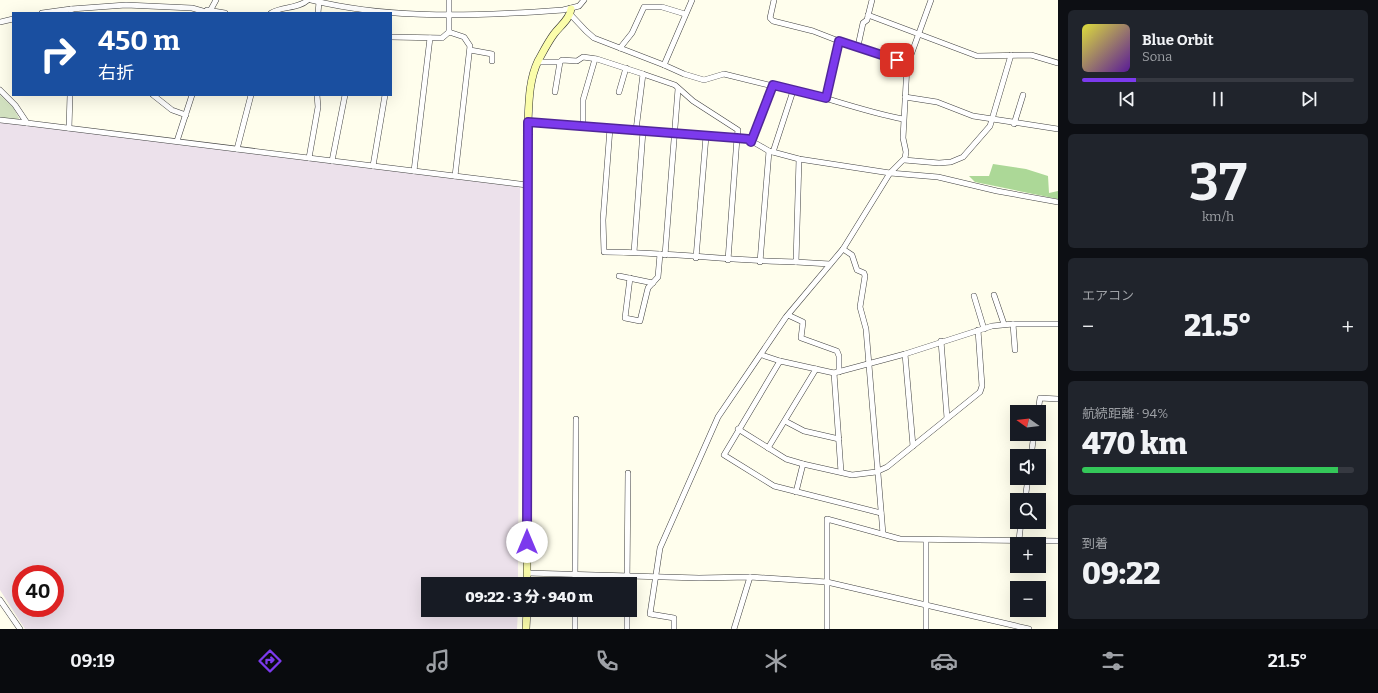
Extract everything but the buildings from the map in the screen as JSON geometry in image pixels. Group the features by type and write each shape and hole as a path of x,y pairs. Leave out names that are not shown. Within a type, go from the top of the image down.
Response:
{"street":[{"path":"56,12 126,5 192,8 207,12 216,0"},
{"path":"272,12 277,9 302,4 310,0 336,3 358,9 448,16 571,11"},
{"path":"449,0 449,32"},
{"path":"527,577 527,185 530,89 533,74 538,62 554,34 571,11 579,6 584,0"},
{"path":"664,65 692,0"},
{"path":"774,0 770,18 773,22 813,30 839,41 908,63"},
{"path":"858,46 863,23 867,20 872,0"},
{"path":"674,629 674,618 650,614 660,548 718,417 788,315 843,249 890,172 904,160 906,152 903,138 903,119 908,63 920,35 932,0"},
{"path":"318,12 319,2"},
{"path":"113,7 113,12"},
{"path":"620,48 632,33 644,7 662,7 685,14"},
{"path":"571,11 589,35 684,74 704,80 724,74 793,91 794,89 857,106 871,112 903,119"},
{"path":"868,15 977,56 1031,55 1058,63"},
{"path":"0,22 12,19"},
{"path":"392,37 442,38 449,32"},
{"path":"449,32 464,37 470,46 455,176"},
{"path":"414,171 430,38"},
{"path":"826,98 839,41"},
{"path":"470,50 492,54 492,60"},
{"path":"904,160 939,163 957,160 963,157 990,126 1011,55"},
{"path":"538,62 560,62 562,60 577,61 583,57 595,58 669,82 738,130 728,260"},
{"path":"583,126 583,100 595,58"},
{"path":"555,92 560,62"},
{"path":"619,92 626,68"},
{"path":"636,130 643,74"},
{"path":"751,142 773,85"},
{"path":"630,278 626,318 640,321 648,288 658,277 662,254 678,89"},
{"path":"0,90 15,105 27,122"},
{"path":"760,262 771,151 793,91"},
{"path":"1014,124 1023,95"},
{"path":"70,96 70,128"},
{"path":"154,96 172,110 186,115"},
{"path":"177,141 192,96"},
{"path":"237,149 251,96"},
{"path":"309,158 318,107 317,96"},
{"path":"332,161 345,96"},
{"path":"373,166 385,96"},
{"path":"905,97 937,102 973,116 1014,124 1057,129 1058,122"},
{"path":"0,120 27,122 527,185"},
{"path":"528,122 748,139 751,142 771,151 800,159 890,172 938,177 997,191 1058,202"},
{"path":"610,128 603,214 604,252 634,252 760,262 830,264"},
{"path":"634,252 643,131"},
{"path":"696,258 706,136"},
{"path":"796,262 800,159"},
{"path":"843,249 852,254 857,270 864,273 865,276 860,307 866,329 876,472 883,534"},
{"path":"619,276 653,283"},
{"path":"994,295 1004,324"},
{"path":"738,430 786,459 803,464 860,475 876,472 887,467 977,395 982,386 981,330 974,296"},
{"path":"788,315 803,322 801,338 836,351 839,356 837,372 841,472"},
{"path":"762,355 816,369 837,372 905,354 941,341 1004,324 1058,324"},
{"path":"1013,324 1015,350"},
{"path":"941,341 947,418"},
{"path":"905,354 913,446"},
{"path":"780,360 724,455 774,486 881,513"},
{"path":"768,448 816,369"},
{"path":"1039,405 1040,398 1058,399"},
{"path":"575,574 576,419"},
{"path":"785,420 804,431 839,439"},
{"path":"796,492 803,464"},
{"path":"627,575 628,473"},
{"path":"827,629 827,519 900,539 926,540 960,538 1010,540"},
{"path":"926,540 926,629"},
{"path":"1046,541 1058,541"},
{"path":"527,573 656,577 750,577 827,582 1029,629"},
{"path":"734,629 750,577"},
{"path":"0,600 20,629"},
{"path":"526,617 526,629"},
{"path":"575,617 575,629"},
{"path":"627,617 627,629"}],"shaded area":[{"path":"0,122 520,187 518,577 421,577 421,617 518,617 517,629 25,629 17,617 64,617 64,565 12,565 12,609 0,590"}],"green space":[{"path":"0,95 13,107 19,120 0,119"},
{"path":"993,164 1026,169 1048,176 1049,193 1058,191 1058,199 975,182 969,176 989,176"}],"route":[{"path":"527,542 528,122 737,138 748,139 751,142 773,85 826,98 835,65 839,41 897,60"}]}
